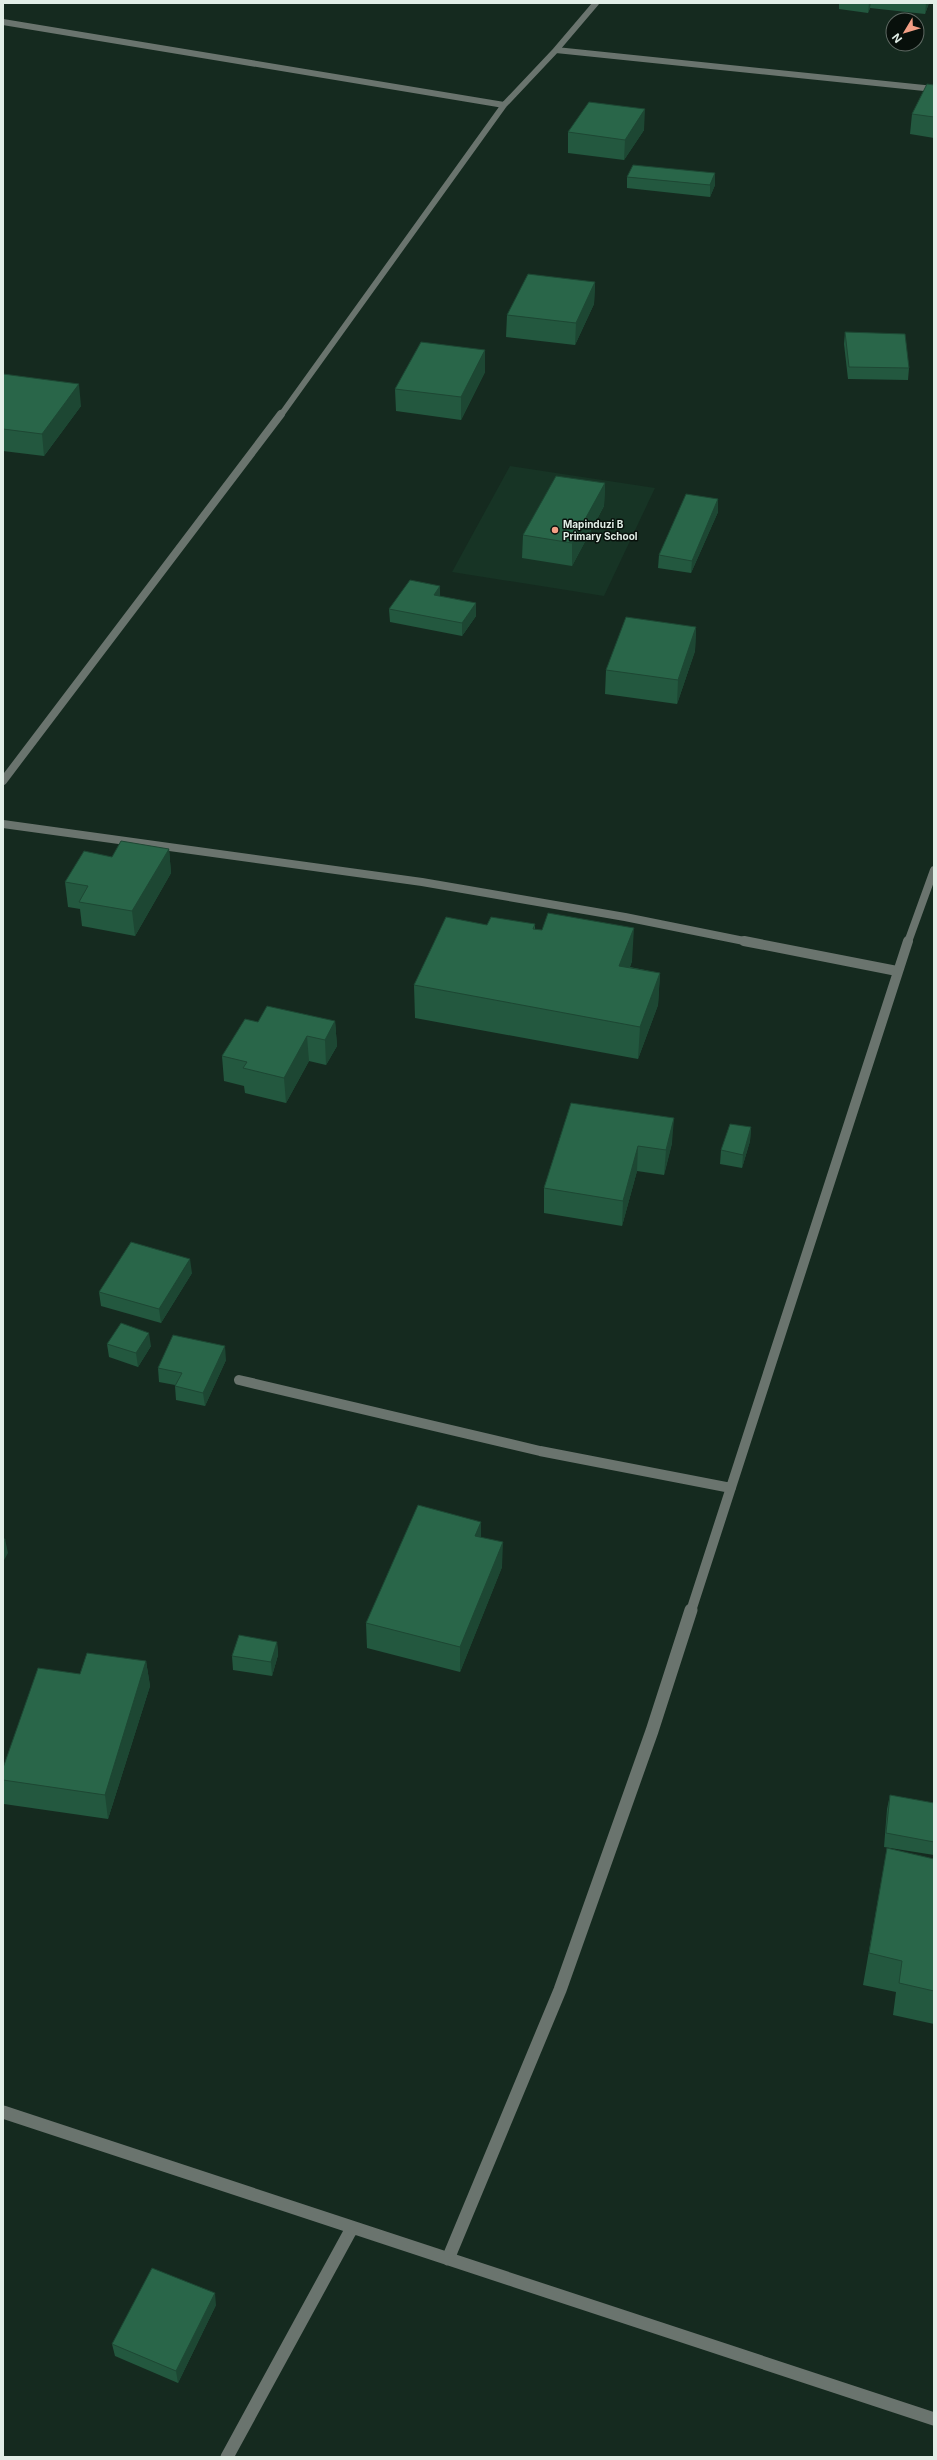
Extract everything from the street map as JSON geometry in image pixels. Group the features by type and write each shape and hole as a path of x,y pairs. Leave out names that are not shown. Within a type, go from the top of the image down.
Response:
{"street":[{"path":"3,781 304,384 504,105 556,50 596,3"},
{"path":"3,22 504,105"},
{"path":"556,50 934,89"},
{"path":"3,824 422,882 625,917 897,971"},
{"path":"448,2259 560,1990 652,1730 897,971 934,870"},
{"path":"239,1380 540,1451 731,1488"},
{"path":"3,2112 934,2419"},
{"path":"227,2457 352,2228"}],"shaded area":[{"name":"Mapinduzi B Primary School","path":"510,466 655,488 604,596 452,572"}],"building":[{"path":"927,84 934,85 934,117 912,114"},
{"path":"589,102 645,109 625,140 568,132"},
{"path":"633,165 715,173 710,185 627,177"},
{"path":"528,274 595,282 576,323 507,315"},
{"path":"845,332 905,334 909,368 849,367"},
{"path":"421,342 485,350 461,397 395,389"},
{"path":"3,374 79,384 42,434 3,429"},
{"path":"556,476 605,483 572,543 523,535"},
{"path":"686,494 718,499 692,561 659,555"},
{"path":"410,580 440,586 434,595 476,603 462,623 389,609"},
{"path":"626,617 696,627 678,680 606,670"},
{"path":"121,841 169,849 132,911 79,902 88,886 65,882 84,851 112,857"},
{"path":"548,913 634,928 619,966 660,973 640,1027 414,985 446,917 487,925 491,917 535,924 533,929 542,930"},
{"path":"267,1006 335,1021 325,1040 307,1036 284,1078 243,1068 247,1062 222,1056 245,1019 258,1022"},
{"path":"571,1103 674,1118 666,1150 638,1146 623,1201 544,1188"},
{"path":"730,1124 751,1127 743,1155 721,1150"},
{"path":"131,1242 190,1259 159,1309 99,1292"},
{"path":"121,1323 149,1333 136,1353 107,1344"},
{"path":"173,1335 225,1346 203,1393 175,1386 182,1373 158,1368"},
{"path":"418,1505 481,1522 475,1536 503,1542 460,1647 366,1623"},
{"path":"239,1635 277,1642 271,1662 232,1656"},
{"path":"87,1653 146,1661 105,1795 3,1780 3,1768 38,1668 80,1674"},
{"path":"890,1795 934,1803 934,1842 886,1833"},
{"path":"887,1848 934,1859 934,1991 899,1983 902,1961 869,1953"},
{"path":"152,2268 215,2293 176,2371 112,2344"}],"place":[{"name":"Mapinduzi B Primary School","path":"555,530"}]}
